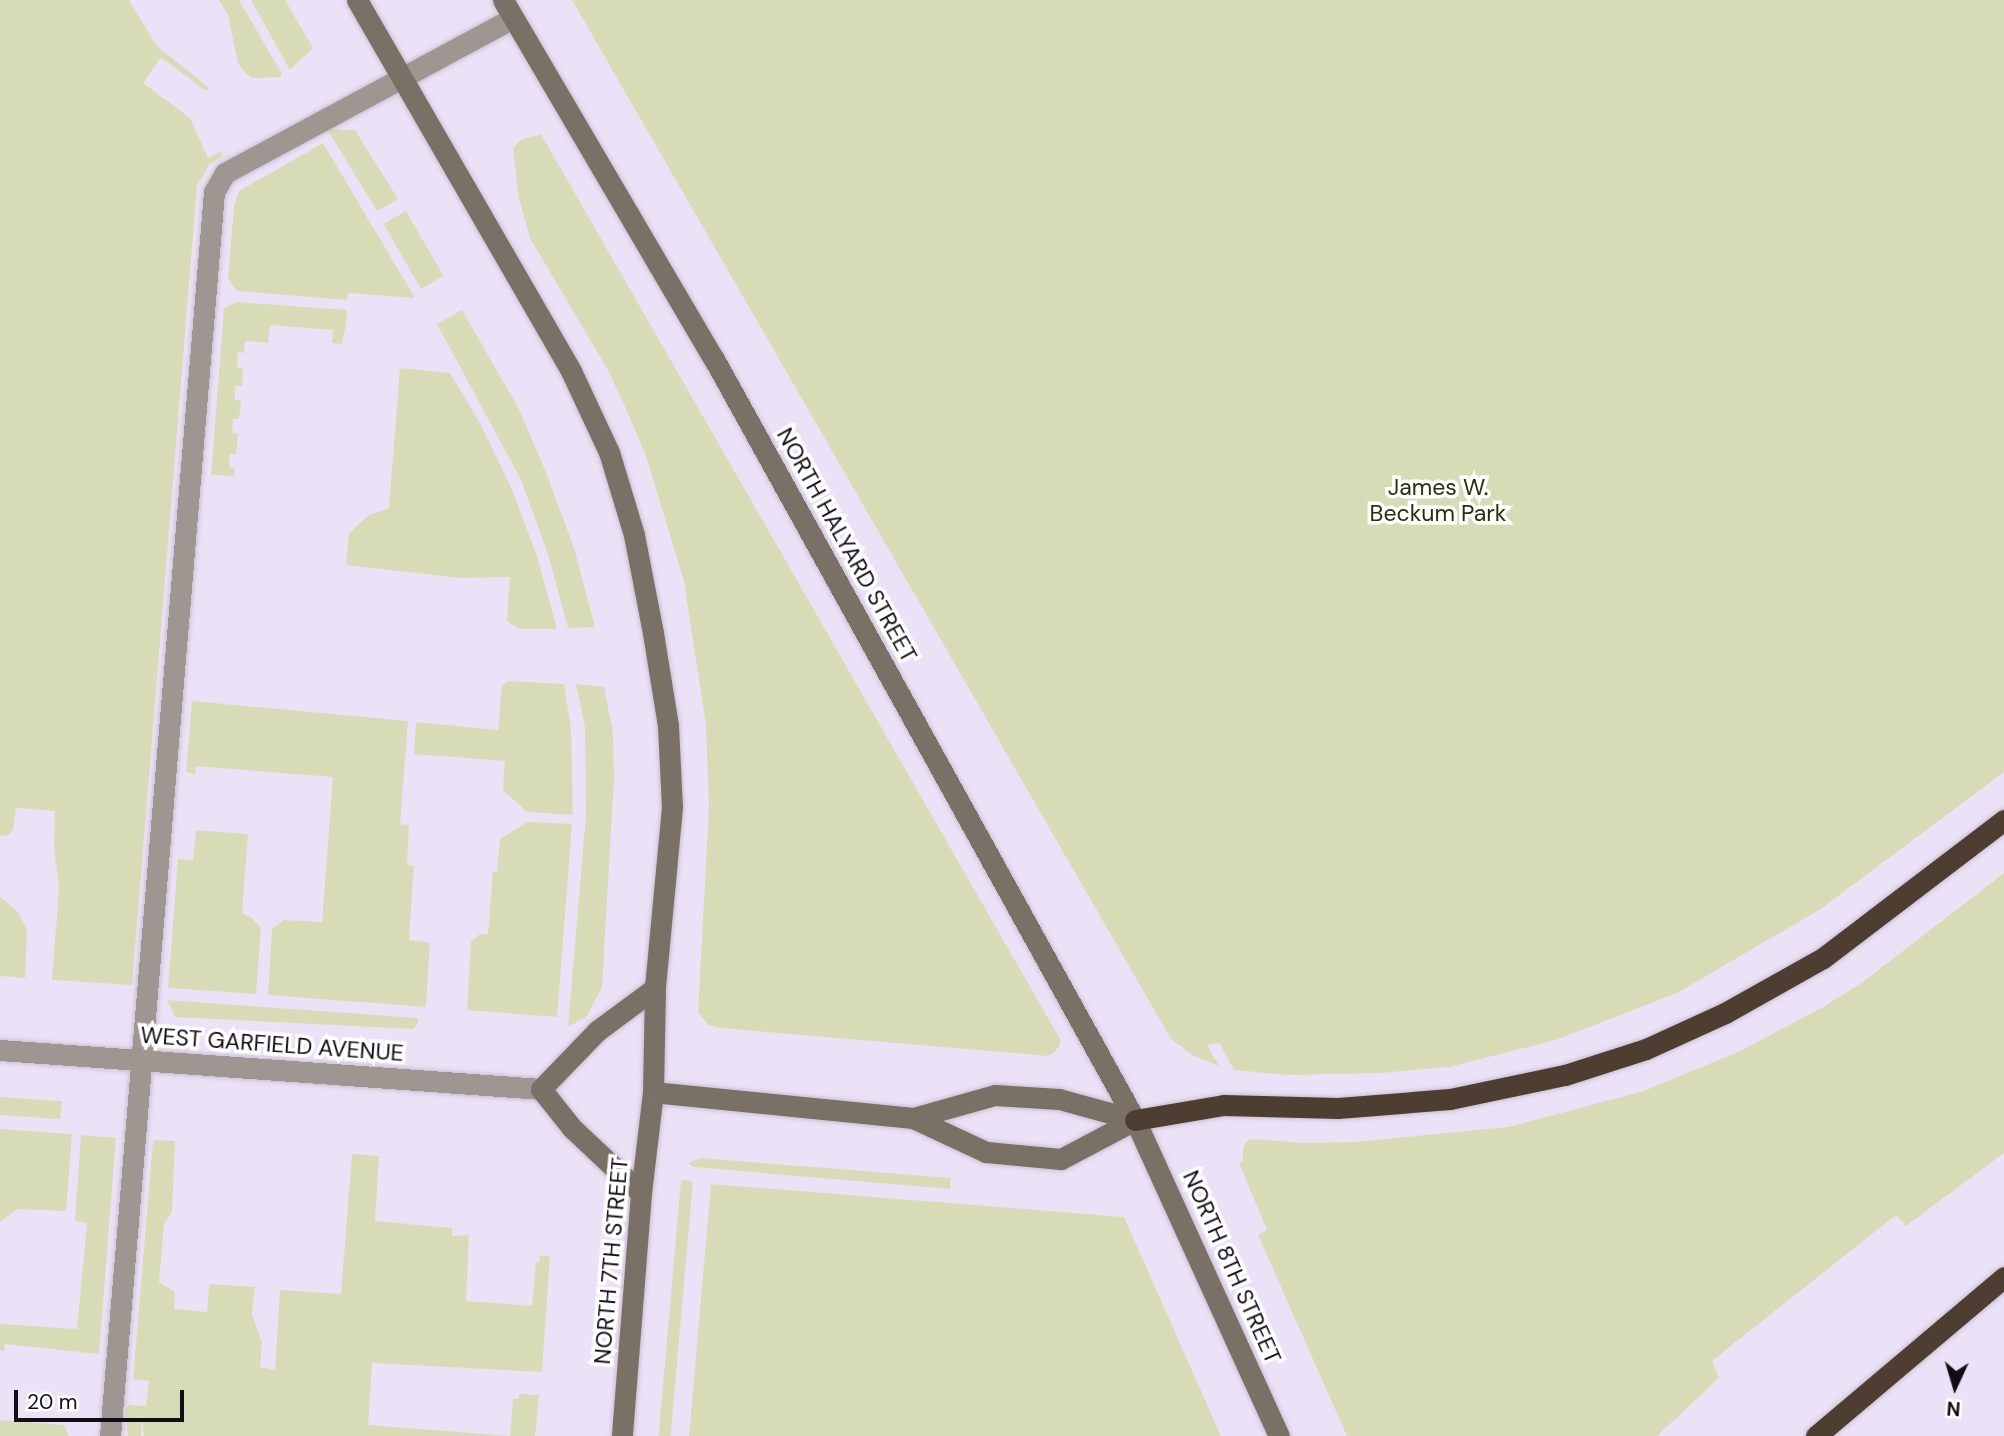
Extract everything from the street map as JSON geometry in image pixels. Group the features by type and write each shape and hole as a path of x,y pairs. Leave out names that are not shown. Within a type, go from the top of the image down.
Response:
{"highway":[{"path":"1135,1121 1224,1105 1338,1108 1450,1099 1565,1075 1646,1049 1725,1013 1823,958 2004,820"},
{"path":"1816,1436 2004,1277"}],"main road":[{"path":"357,0 571,371 609,452 634,535 668,726 673,807 655,988 653,1091 913,1118 986,1152 1061,1159 1135,1121"},
{"name":"NORTH HALYARD STREET","path":"508,9 714,359 1135,1121"},
{"path":"641,1193 572,1128 541,1089 597,1031 655,988"},
{"name":"NORTH 7TH STREET","path":"622,1436 641,1193 653,1091"},
{"path":"913,1118 995,1095 1059,1099 1135,1121"},
{"name":"NORTH 8TH STREET","path":"1135,1121 1279,1436"}],"street":[{"path":"110,1436 215,192 225,173 401,76 508,9"},
{"name":"WEST GARFIELD AVENUE","path":"0,1050 541,1089"}],"green space":[{"path":"0,0 129,0 156,45 209,88 206,91 161,57 143,83 190,118 208,158 221,151 223,156 209,165 197,186 132,985 52,980 59,888 54,848 55,811 16,808 13,830 9,835 0,836"},
{"path":"219,0 239,0 282,74 280,77 252,78 246,74 238,63 228,15"},
{"path":"251,0 285,0 313,48 290,70"},
{"name":"James W. Beckum Park","path":"572,0 2004,0 2004,772 1819,910 1677,993 1556,1040 1449,1067 1381,1073 1289,1075 1234,1070 1219,1043 1207,1045 1219,1066 1194,1056 1171,1039"},
{"path":"327,129 355,130 398,199 377,211"},
{"path":"541,134 1060,1039 1060,1045 1054,1053 1047,1056 721,1028 709,1025 698,1013 709,807 706,726 684,581 645,453 626,409 609,372 530,238 519,199 513,148 522,139"},
{"path":"323,143 415,298 348,293 347,300 237,291 228,279 234,206 239,191"},
{"path":"406,211 444,276 421,289 383,224"},
{"path":"237,302 347,310 346,324 342,344 332,343 333,330 270,325 268,343 245,341 244,353 238,352 237,367 243,368 242,386 235,386 235,400 241,401 239,419 233,419 232,433 238,434 236,454 230,454 229,467 235,468 234,476 211,475 224,308"},
{"path":"462,310 518,407 546,472 574,548 595,627 568,628 548,554 521,480 437,324"},
{"path":"400,368 450,373 480,423 511,487 537,556 557,629 519,629 507,621 510,577 460,578 346,565 349,533 369,515 389,508"},
{"path":"508,681 564,684 571,729 573,815 527,812 503,790 505,761 414,754 416,722 498,730 502,686"},
{"path":"576,684 604,687 613,733 614,778 602,988 586,1017 568,1027 586,815 585,728"},
{"path":"192,701 408,721 400,824 409,825 407,865 414,866 409,940 430,943 426,1007 268,995 272,929 283,920 322,922 333,777 196,766 195,774 186,772"},
{"path":"527,822 572,824 557,1017 467,1010 471,942 480,934 488,934 493,872 497,872 500,839"},
{"path":"196,830 248,834 242,913 251,917 261,928 256,994 168,988 178,859 193,860"},
{"path":"2004,873 2004,1153 1906,1226 1896,1215 1712,1361 1719,1378 1657,1436 1347,1436 1258,1235 1267,1230 1239,1163 1243,1161 1246,1142 1251,1139 1305,1143 1355,1142 1508,1127 1644,1091 1742,1050 1825,1006 1864,981"},
{"path":"0,897 17,911 27,930 25,978 0,976"},
{"path":"167,1000 418,1018 418,1024 413,1029 175,1017"},
{"path":"0,1097 62,1101 61,1119 0,1115"},
{"path":"0,1129 72,1134 66,1211 17,1209 0,1222"},
{"path":"81,1135 116,1138 99,1354 5,1344 4,1351 0,1351 0,1324 77,1329 87,1223 75,1221"},
{"path":"153,1140 175,1141 172,1212 164,1224 159,1282 175,1292 174,1309 207,1312 209,1284 255,1287 252,1314 262,1343 260,1367 275,1370 280,1290 341,1294 352,1154 379,1156 375,1221 452,1228 452,1236 469,1235 466,1301 532,1306 536,1262 539,1262 540,1256 550,1256 542,1372 372,1363 368,1425 510,1436 144,1436 142,1418 141,1436 128,1436 125,1409 129,1405 146,1406 149,1381 133,1379"},
{"path":"701,1158 951,1178 950,1189 693,1167 688,1163"},
{"path":"681,1180 693,1181 671,1436 659,1436"},
{"path":"711,1184 1124,1217 1221,1436 689,1436"},
{"path":"519,1394 539,1395 535,1436 510,1436 513,1399 519,1399"},
{"path":"0,1420 64,1425 69,1436 0,1436"}]}
